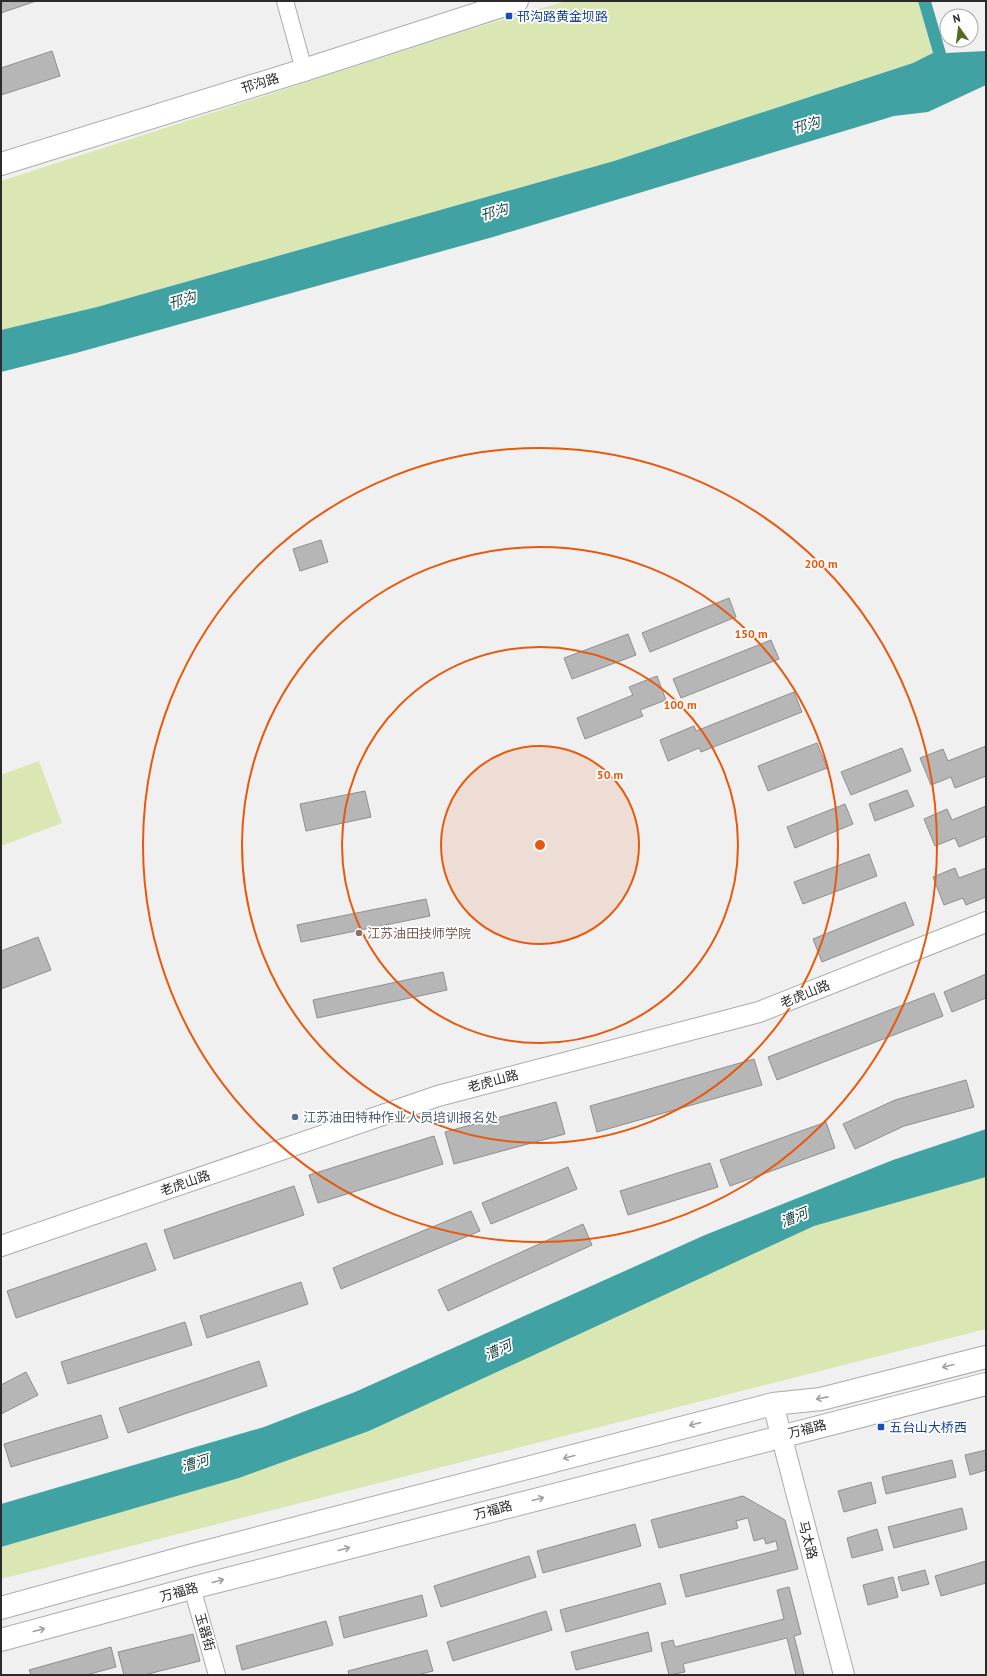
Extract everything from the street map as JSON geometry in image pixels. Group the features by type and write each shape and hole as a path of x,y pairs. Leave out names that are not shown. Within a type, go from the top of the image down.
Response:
{"main road":[{"name":"邗沟路","path":"1,152 301,59 477,1"},
{"name":"邗沟路","path":"1,164 517,1"},
{"name":"万福路","path":"1,1608 189,1556 773,1404 821,1399 986,1356"},
{"name":"万福路","path":"1,1640 192,1588 986,1384"}],"street":[{"path":"286,1 301,59"},
{"name":"老虎山路","path":"1,1246 438,1096 759,1012 986,922"},
{"name":"马太路","path":"773,1404 844,1675"},
{"name":"玉器街","path":"192,1588 217,1675"}],"green space":[{"path":"566,1 918,1 933,54 913,63 614,161 97,307 1,330 1,181 468,30"},
{"path":"39,761 62,823 1,846 1,775"},
{"path":"986,1177 986,1329 1,1579 1,1547 239,1478 369,1431 814,1226"}],"water":[{"name":"邗沟","path":"918,1 931,1 939,29 939,48 945,48 946,53 986,51 986,85 928,112 894,116 493,237 76,353 1,372 1,330 97,307 614,161 913,63 933,53"},
{"name":"漕河","path":"986,1129 986,1177 814,1226 369,1431 239,1478 1,1547 1,1504 264,1427 355,1392 705,1235 893,1160"}],"building":[{"path":"1,1 36,1 1,13"},
{"path":"52,51 60,76 1,95 1,68"},
{"path":"321,540 328,562 300,571 293,549"},
{"path":"729,598 736,617 650,652 642,633"},
{"path":"628,634 636,655 572,679 564,658"},
{"path":"771,640 779,659 681,698 673,679"},
{"path":"657,676 666,700 640,710 643,716 585,739 577,718 633,695 629,687"},
{"path":"794,692 802,712 701,752 699,748 668,761 660,740 694,726 696,731"},
{"path":"817,743 827,768 768,791 758,766"},
{"path":"986,746 986,776 955,788 951,777 931,785 920,758 943,749 948,761"},
{"path":"902,748 911,771 851,795 841,772"},
{"path":"907,790 914,806 875,821 869,804"},
{"path":"365,791 371,817 306,831 300,804"},
{"path":"845,804 853,824 795,848 787,827"},
{"path":"986,806 986,836 959,847 955,838 935,846 924,819 947,809 952,820"},
{"path":"869,854 877,876 803,904 794,882"},
{"path":"955,868 959,878 986,868 986,897 966,905 963,898 944,905 933,877"},
{"path":"426,899 430,916 301,942 297,925"},
{"path":"905,902 914,925 822,962 813,939"},
{"path":"38,937 51,970 1,989 1,951"},
{"path":"443,972 447,990 317,1018 313,1000"},
{"path":"986,974 986,998 952,1012 944,992"},
{"path":"934,993 943,1016 777,1080 768,1057"},
{"path":"754,1059 762,1085 597,1132 590,1106"},
{"path":"966,1080 974,1107 904,1126 855,1149 843,1124 895,1100"},
{"path":"556,1102 565,1134 454,1164 445,1132"},
{"path":"826,1122 835,1148 730,1186 720,1160"},
{"path":"434,1136 443,1164 318,1203 309,1175"},
{"path":"710,1163 718,1187 628,1215 620,1191"},
{"path":"568,1167 577,1189 491,1224 482,1203"},
{"path":"294,1186 304,1215 174,1259 164,1230"},
{"path":"471,1211 480,1231 341,1289 333,1268"},
{"path":"583,1224 592,1245 448,1311 438,1290"},
{"path":"146,1243 156,1270 16,1318 7,1291"},
{"path":"301,1282 308,1304 207,1338 200,1316"},
{"path":"185,1322 192,1345 68,1384 61,1362"},
{"path":"259,1361 267,1386 128,1433 119,1408"},
{"path":"26,1372 38,1395 1,1414 1,1385"},
{"path":"101,1415 108,1438 11,1467 4,1444"},
{"path":"986,1450 986,1470 970,1475 965,1455"},
{"path":"952,1460 956,1477 886,1494 882,1477"},
{"path":"871,1482 876,1503 844,1512 838,1491"},
{"path":"743,1496 785,1520 798,1569 686,1597 680,1575 778,1550 776,1541 766,1544 764,1538 754,1541 748,1518 736,1521 738,1528 659,1548 651,1520"},
{"path":"962,1508 967,1529 894,1548 888,1527"},
{"path":"635,1524 641,1546 543,1573 537,1551"},
{"path":"877,1529 883,1550 852,1558 847,1538"},
{"path":"529,1556 536,1577 441,1607 434,1586"},
{"path":"986,1561 986,1583 941,1596 935,1576"},
{"path":"925,1570 929,1584 902,1591 898,1577"},
{"path":"893,1577 898,1597 868,1605 863,1585"},
{"path":"660,1583 666,1604 566,1632 560,1610"},
{"path":"789,1587 801,1634 794,1636 804,1675 796,1675 787,1638 683,1664 685,1672 669,1675 661,1643 673,1640 675,1647 784,1619 777,1590"},
{"path":"422,1595 427,1616 344,1638 339,1617"},
{"path":"546,1611 552,1630 453,1661 447,1642"},
{"path":"326,1621 333,1645 242,1670 236,1646"},
{"path":"648,1632 652,1651 576,1670 571,1652"},
{"path":"193,1634 200,1661 144,1675 124,1675 118,1652"},
{"path":"111,1647 116,1667 86,1675 31,1675 29,1670"},
{"path":"427,1650 433,1671 417,1675 349,1675 348,1671"}],"place":[{"name":"邗沟路黄金坝路","path":"509,16"},
{"name":"江苏油田技师学院","path":"359,933"},
{"name":"江苏油田特种作业人员培训报名处","path":"295,1117"},
{"name":"五台山大桥西","path":"881,1427"}]}
